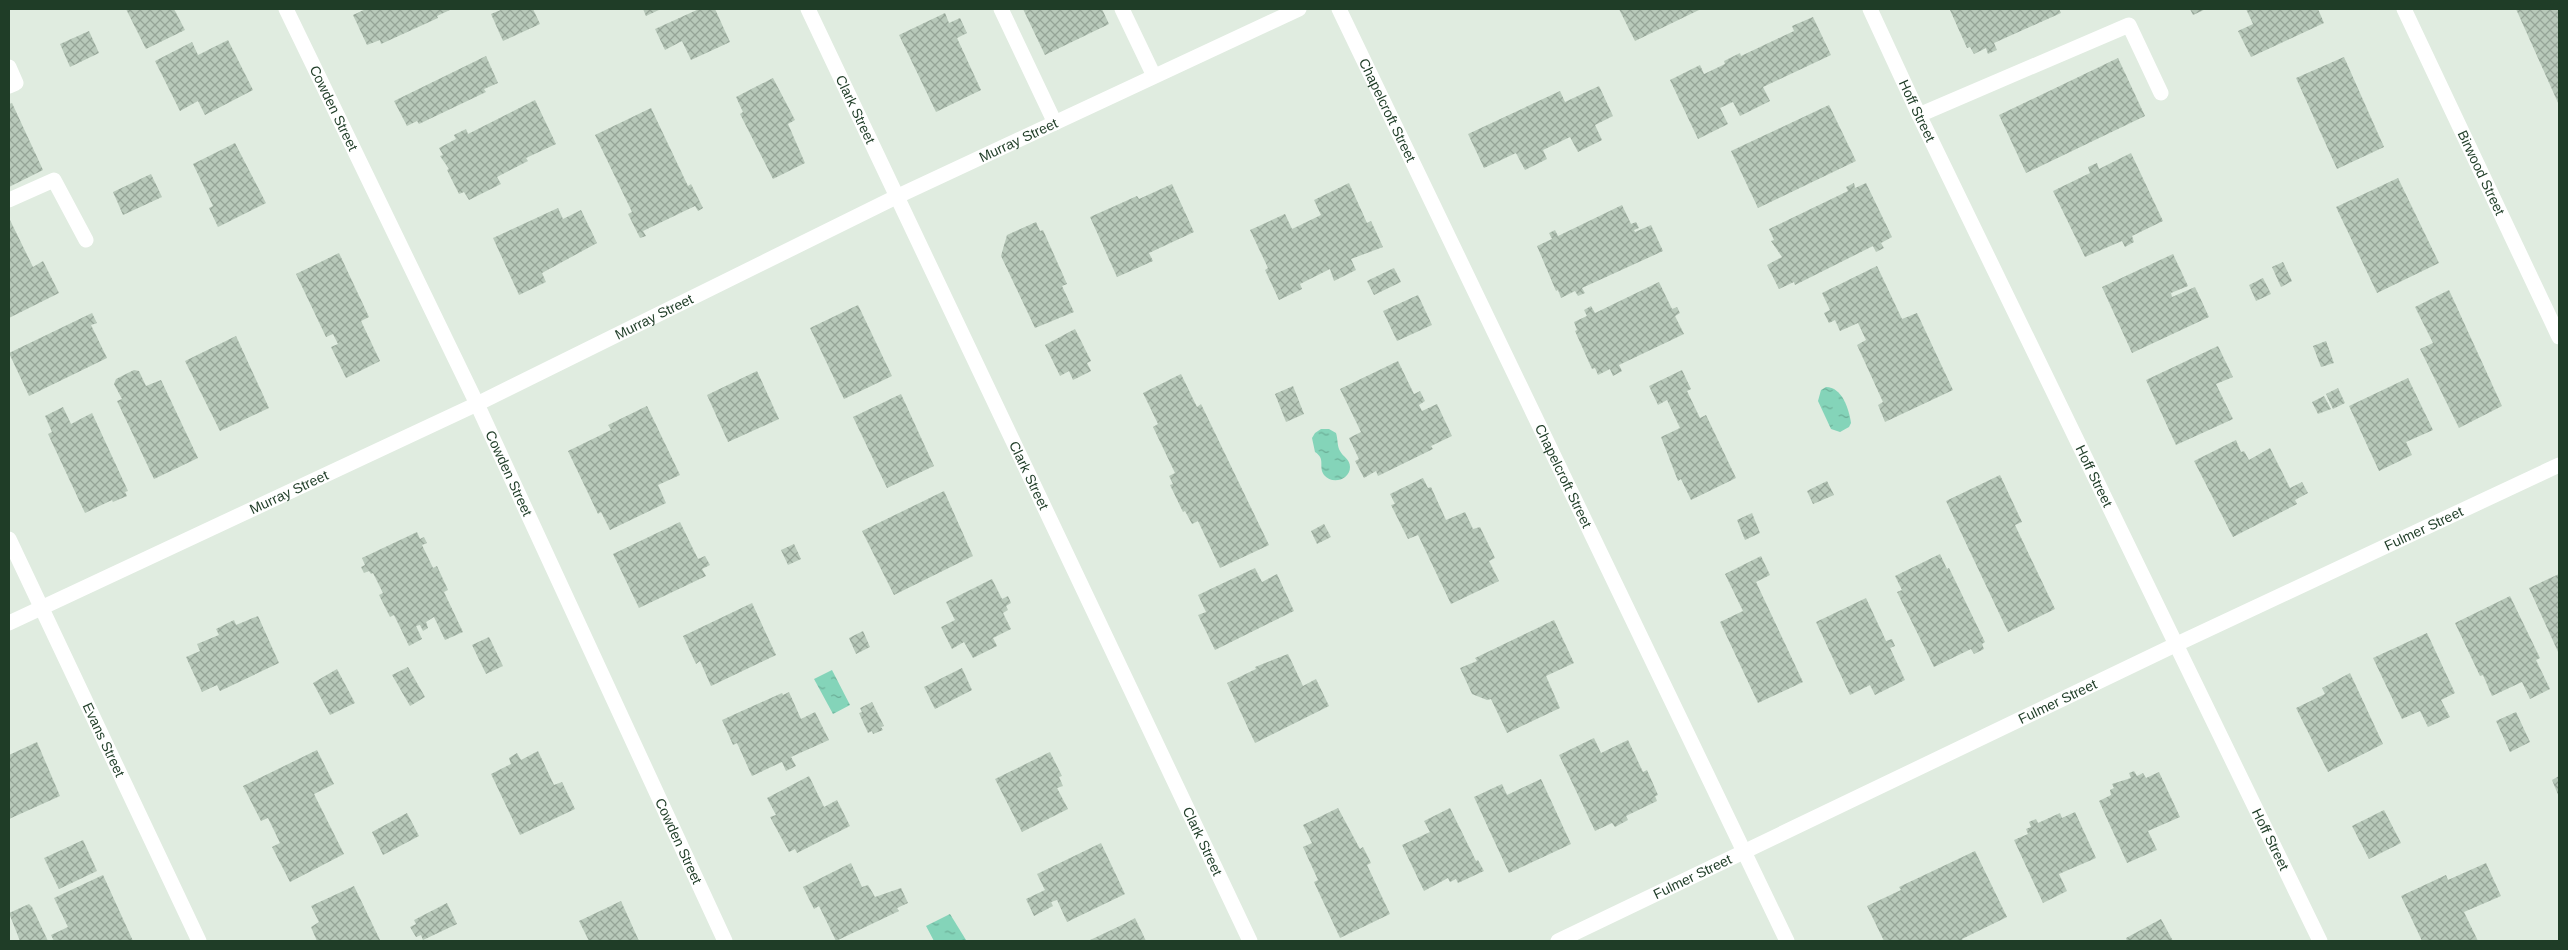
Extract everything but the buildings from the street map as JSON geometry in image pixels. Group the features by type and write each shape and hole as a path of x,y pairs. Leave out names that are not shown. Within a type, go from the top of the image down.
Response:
{"street":[{"name":"Cowden Street","path":"286,9 477,404 724,941"},
{"name":"Clark Street","path":"808,9 1250,941"},
{"path":"1001,9 1055,123"},
{"path":"1122,9 1154,76"},
{"name":"Murray Street","path":"9,623 477,404 896,197 1298,9"},
{"name":"Chapelcroft Street","path":"1339,9 1787,941"},
{"name":"Hoff Street","path":"1870,9 1918,115 2320,941"},
{"name":"Birwood Street","path":"2404,9 2559,337"},
{"path":"1918,115 2129,25 2161,93"},
{"path":"9,67 16,83 9,86"},
{"path":"9,200 54,180 86,240"},
{"name":"Fulmer Street","path":"1558,941 2177,644 2559,465"},
{"name":"Evans Street","path":"9,539 198,941"}],"water":[{"path":"1826,387 1832,388 1840,395 1848,411 1851,423 1849,427 1840,432 1831,429 1818,401 1821,390"},
{"path":"1321,429 1329,429 1336,433 1339,449 1349,462 1350,467 1347,475 1340,480 1331,480 1322,472 1321,460 1315,452 1312,438"},
{"path":"832,670 850,705 833,714 814,679"},
{"path":"950,914 966,941 934,941 926,926"}]}
